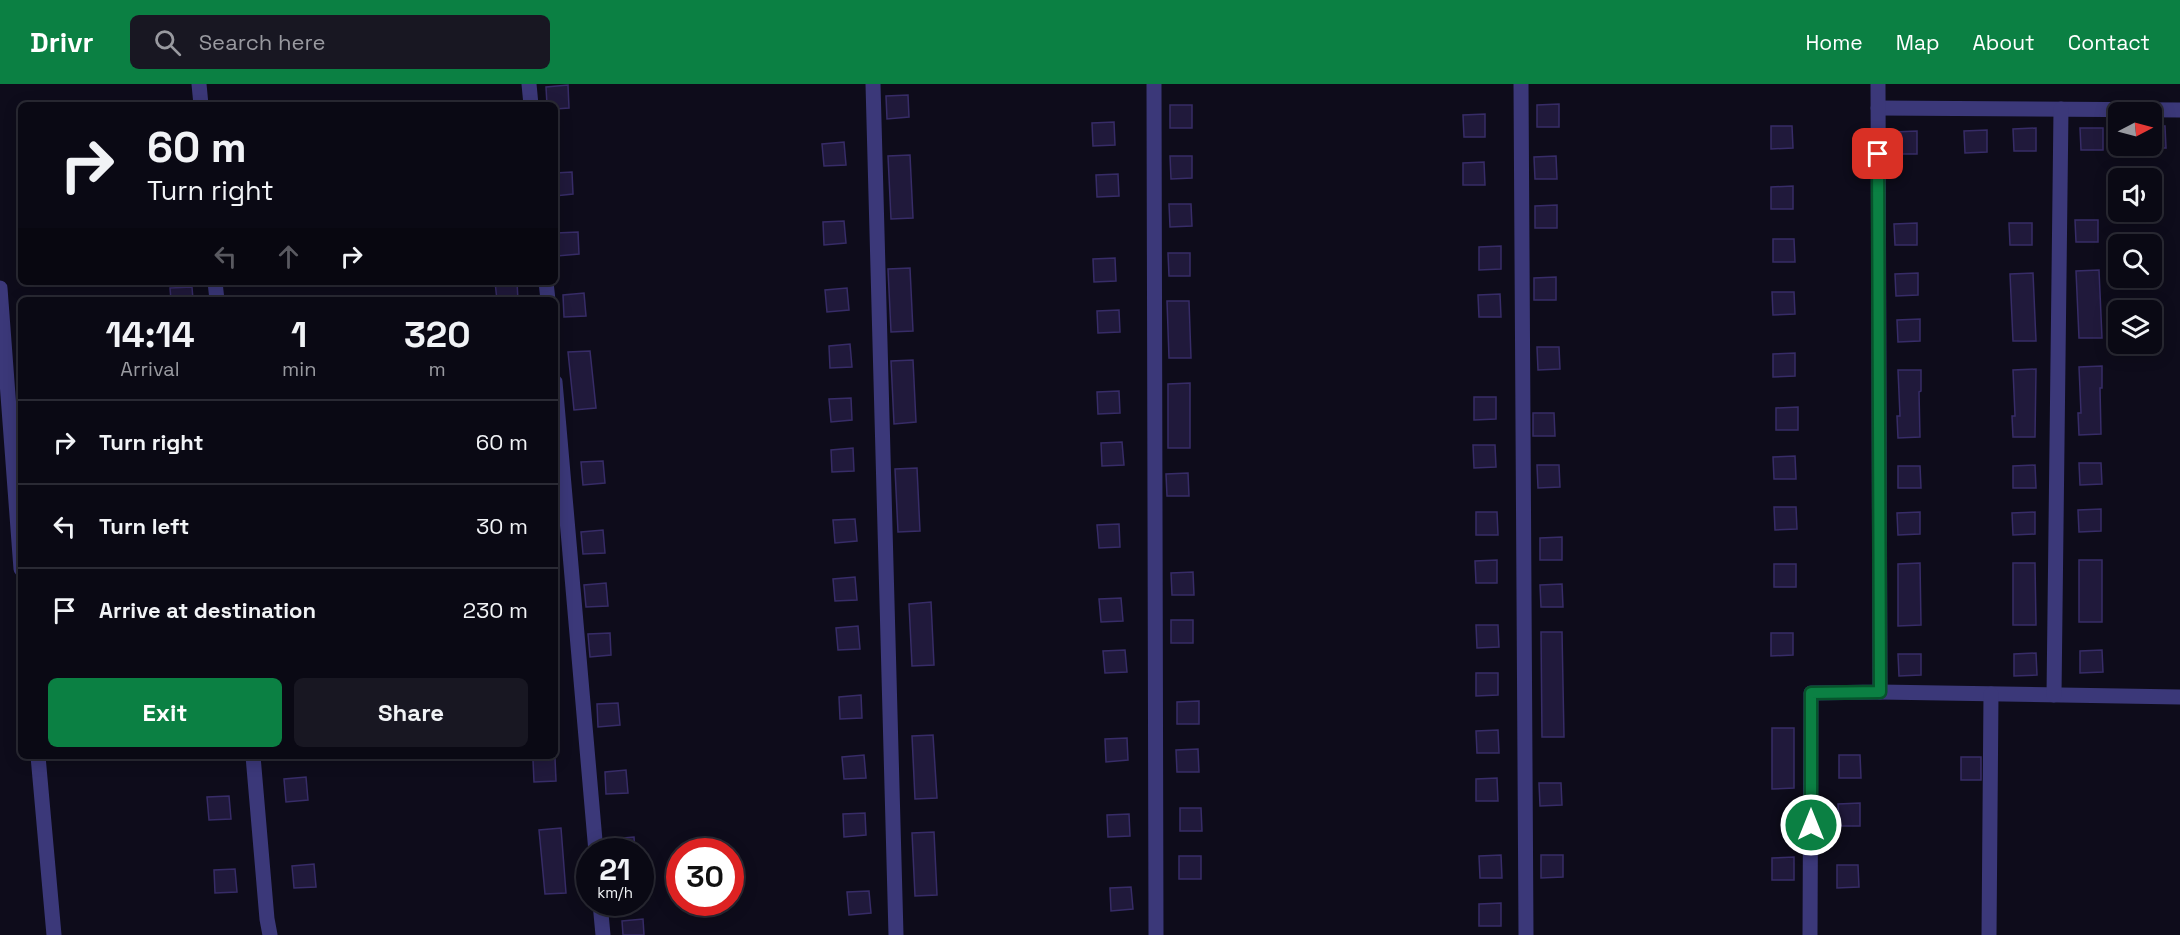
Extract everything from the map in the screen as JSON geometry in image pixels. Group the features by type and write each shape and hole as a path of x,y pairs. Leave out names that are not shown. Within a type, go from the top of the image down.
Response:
{"street":[{"path":"199,84 201,102"},
{"path":"529,84 531,102"},
{"path":"873,84 896,935"},
{"path":"1154,84 1156,935"},
{"path":"1521,84 1526,935"},
{"path":"1878,84 1880,692"},
{"path":"1878,108 2180,110"},
{"path":"2054,695 2061,109"},
{"path":"0,288 18,529"},
{"path":"558,416 595,838"},
{"path":"1810,935 1811,693 2180,697"},
{"path":"1989,935 1991,694"},
{"path":"38,759 54,935"},
{"path":"253,759 270,935"},
{"path":"601,916 603,935"}],"building":[{"path":"568,85 569,108 558,109 558,102 547,102 546,87"},
{"path":"908,95 909,117 887,119 886,96"},
{"path":"1559,104 1559,127 1537,127 1537,105"},
{"path":"1170,105 1192,105 1192,128 1170,128"},
{"path":"1485,114 1485,137 1464,137 1463,115"},
{"path":"1114,122 1115,145 1093,146 1092,123"},
{"path":"1771,126 1792,126 1793,148 1771,149"},
{"path":"2162,126 2165,126 2166,148 2162,148"},
{"path":"2036,128 2036,151 2014,151 2013,129"},
{"path":"2080,128 2103,128 2103,150 2081,150"},
{"path":"1987,130 1987,152 1965,153 1964,131"},
{"path":"1917,131 1917,154 1895,154 1894,132"},
{"path":"844,142 846,165 824,166 822,144"},
{"path":"910,155 913,218 891,219 888,156"},
{"path":"1170,156 1192,156 1192,178 1171,179"},
{"path":"1556,156 1557,179 1535,179 1534,157"},
{"path":"1484,162 1485,185 1463,185 1463,163"},
{"path":"572,172 573,194 558,196 558,173"},
{"path":"1118,174 1119,196 1097,197 1096,175"},
{"path":"1793,186 1793,209 1771,209 1771,187"},
{"path":"1169,204 1191,204 1192,226 1170,227"},
{"path":"1557,205 1557,228 1535,228 1535,206"},
{"path":"2075,220 2098,220 2098,242 2076,242"},
{"path":"844,221 846,243 824,245 823,222"},
{"path":"1917,223 1917,245 1895,245 1894,224"},
{"path":"2009,223 2032,223 2032,245 2010,245"},
{"path":"578,232 579,254 558,256 558,233"},
{"path":"1773,239 1794,239 1795,262 1773,262"},
{"path":"1501,246 1501,269 1479,270 1479,247"},
{"path":"1168,253 1190,253 1190,276 1169,276"},
{"path":"1115,258 1116,281 1094,282 1093,259"},
{"path":"910,268 913,331 891,332 888,269"},
{"path":"2099,270 2102,338 2079,338 2076,271"},
{"path":"1918,273 1918,295 1896,296 1895,274"},
{"path":"2033,273 2036,341 2013,341 2010,274"},
{"path":"1556,277 1556,300 1534,300 1534,278"},
{"path":"495,285 517,285 518,297 497,297"},
{"path":"192,287 193,297 171,297 170,288"},
{"path":"847,288 849,310 827,312 825,290"},
{"path":"1772,292 1794,292 1795,314 1773,315"},
{"path":"584,293 586,316 564,317 563,295"},
{"path":"1500,294 1501,317 1479,317 1478,295"},
{"path":"1167,301 1189,301 1191,358 1169,358"},
{"path":"1119,310 1120,332 1098,333 1097,311"},
{"path":"1920,319 1920,341 1898,342 1897,320"},
{"path":"850,344 852,367 830,368 829,346"},
{"path":"1537,347 1559,347 1560,369 1538,370"},
{"path":"590,351 596,408 574,410 568,352"},
{"path":"1795,353 1795,376 1773,377 1773,354"},
{"path":"913,360 916,422 894,424 891,361"},
{"path":"2102,366 2101,434 2079,435 2078,413 2081,413 2079,367"},
{"path":"2036,369 2035,437 2013,437 2012,416 2015,416 2013,370"},
{"path":"1898,370 1921,370 1920,437 1898,438 1897,416 1900,416"},
{"path":"1190,383 1190,448 1168,448 1168,384"},
{"path":"1119,391 1120,413 1098,414 1097,392"},
{"path":"1474,397 1496,397 1496,419 1474,420"},
{"path":"851,398 852,420 831,422 829,399"},
{"path":"1798,407 1798,430 1776,430 1776,408"},
{"path":"1533,413 1554,413 1555,436 1533,436"},
{"path":"1122,442 1124,465 1102,466 1101,443"},
{"path":"1473,445 1495,445 1496,467 1474,468"},
{"path":"853,448 854,471 832,472 831,450"},
{"path":"1795,456 1796,479 1774,479 1773,457"},
{"path":"603,461 605,483 583,485 581,462"},
{"path":"2079,463 2101,463 2102,484 2080,485"},
{"path":"1537,465 1559,465 1560,487 1538,488"},
{"path":"2035,465 2036,488 2013,488 2013,466"},
{"path":"1898,466 1920,466 1921,488 1898,488"},
{"path":"917,468 920,531 898,532 895,469"},
{"path":"1188,473 1189,496 1167,496 1166,474"},
{"path":"1774,507 1796,507 1797,529 1775,530"},
{"path":"2101,509 2101,531 2079,532 2078,510"},
{"path":"1476,512 1497,512 1498,535 1476,535"},
{"path":"1920,512 1920,534 1898,535 1897,513"},
{"path":"2035,512 2035,534 2013,535 2012,513"},
{"path":"855,519 857,541 835,543 833,520"},
{"path":"1119,524 1120,547 1099,548 1097,525"},
{"path":"603,530 605,553 583,554 581,532"},
{"path":"1562,537 1562,560 1540,560 1540,538"},
{"path":"1497,560 1497,583 1476,583 1475,561"},
{"path":"2079,560 2102,560 2102,622 2079,622"},
{"path":"1920,563 1921,625 1898,626 1898,564"},
{"path":"2013,563 2035,563 2036,625 2013,625"},
{"path":"1774,564 1796,564 1796,587 1774,587"},
{"path":"1193,572 1194,595 1172,595 1171,573"},
{"path":"855,577 857,600 835,601 833,579"},
{"path":"606,583 608,606 586,607 584,585"},
{"path":"1562,584 1563,607 1541,607 1540,585"},
{"path":"1121,598 1123,621 1101,622 1099,599"},
{"path":"931,602 934,665 912,666 909,604"},
{"path":"1171,620 1193,620 1193,643 1171,643"},
{"path":"1476,625 1498,625 1499,647 1477,648"},
{"path":"858,626 860,649 838,650 836,628"},
{"path":"1541,632 1562,632 1564,737 1542,737"},
{"path":"610,633 611,655 590,657 588,634"},
{"path":"1771,633 1793,633 1793,655 1771,656"},
{"path":"1125,650 1127,672 1105,673 1103,651"},
{"path":"2102,650 2103,672 2080,673 2080,651"},
{"path":"2036,653 2037,675 2014,676 2014,654"},
{"path":"1898,654 1921,654 1921,675 1899,676"},
{"path":"1476,673 1498,673 1498,695 1476,696"},
{"path":"861,695 862,718 840,719 839,697"},
{"path":"1199,701 1199,724 1177,724 1177,702"},
{"path":"618,703 620,725 598,727 597,704"},
{"path":"1772,728 1794,728 1794,788 1772,789"},
{"path":"1498,730 1499,753 1477,753 1476,731"},
{"path":"933,735 937,798 915,799 912,736"},
{"path":"1127,738 1128,760 1106,762 1105,739"},
{"path":"1198,749 1199,772 1177,772 1176,750"},
{"path":"864,755 866,778 844,779 842,757"},
{"path":"1839,755 1860,755 1861,778 1839,778"},
{"path":"1961,757 1981,757 1981,780 1961,780"},
{"path":"555,759 556,781 534,782 533,760"},
{"path":"626,770 628,793 606,794 605,772"},
{"path":"306,777 308,800 286,802 284,779"},
{"path":"1497,778 1498,801 1476,801 1476,779"},
{"path":"1539,783 1561,783 1562,805 1540,806"},
{"path":"229,796 231,819 209,820 207,797"},
{"path":"1860,803 1860,826 1839,826 1838,804"},
{"path":"1180,808 1201,808 1202,831 1180,831"},
{"path":"865,813 866,835 844,837 843,814"},
{"path":"1129,814 1130,836 1108,837 1107,815"},
{"path":"561,828 566,893 545,894 539,830"},
{"path":"934,832 937,895 915,896 912,833"},
{"path":"1501,855 1502,878 1480,878 1479,856"},
{"path":"1541,855 1563,855 1563,877 1541,878"},
{"path":"1179,856 1201,856 1201,879 1179,879"},
{"path":"1794,857 1794,880 1772,880 1772,858"},
{"path":"314,864 316,887 294,888 292,866"},
{"path":"1837,865 1858,865 1859,887 1837,888"},
{"path":"235,869 237,892 215,893 214,870"},
{"path":"1131,887 1133,909 1111,911 1110,888"},
{"path":"869,891 871,913 849,915 847,892"},
{"path":"1501,903 1501,926 1479,926 1479,904"},
{"path":"643,919 644,935 623,935 622,921"}],"route":[{"path":"1811,825 1811,693 1880,692 1878,154"}]}
